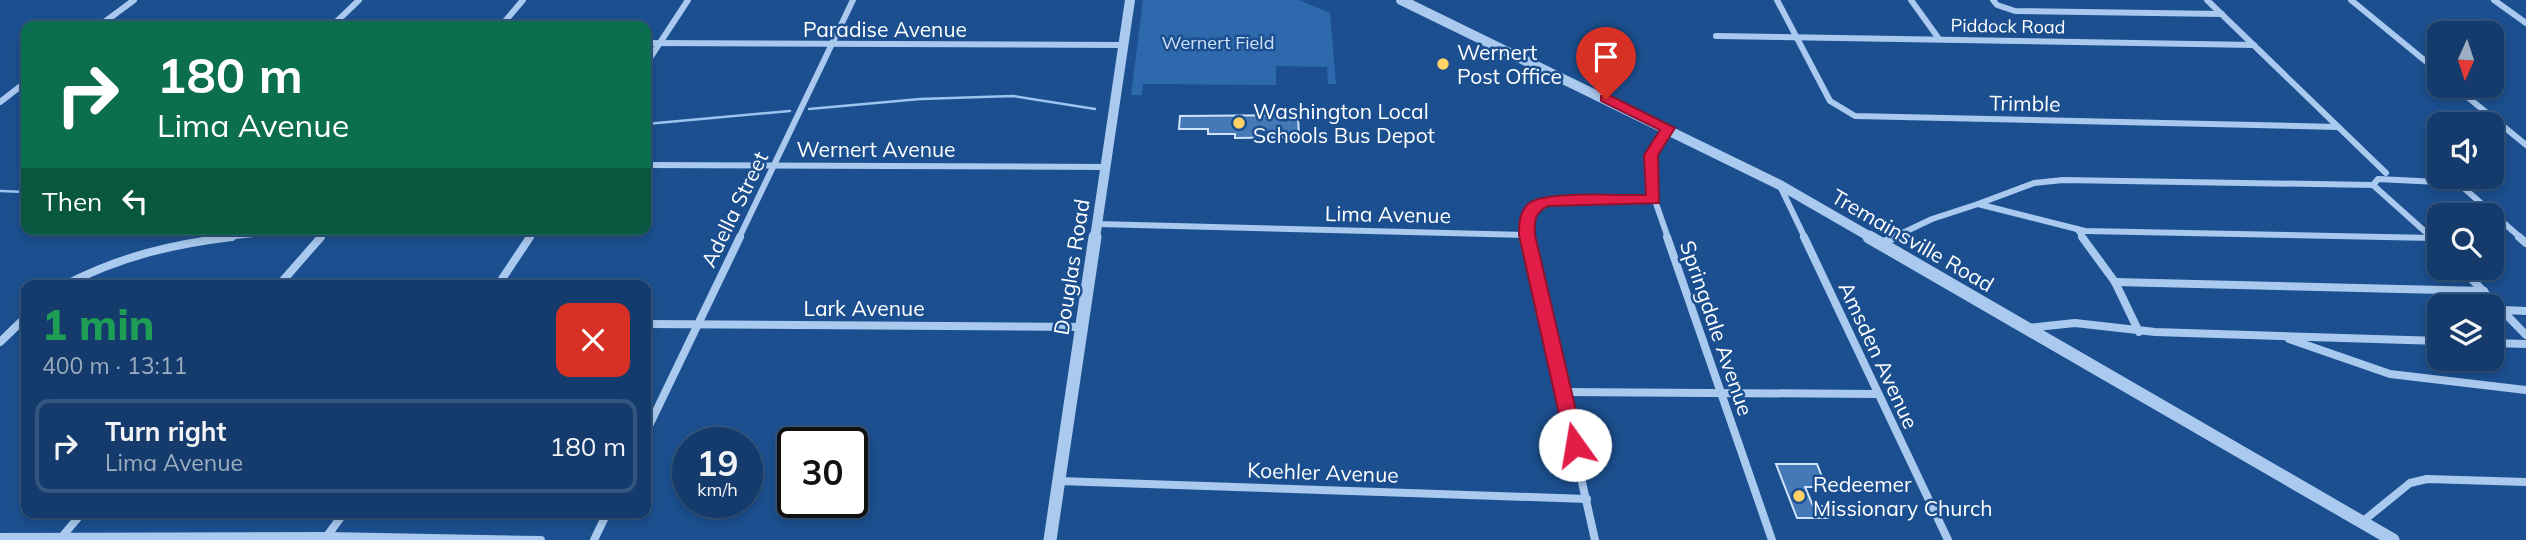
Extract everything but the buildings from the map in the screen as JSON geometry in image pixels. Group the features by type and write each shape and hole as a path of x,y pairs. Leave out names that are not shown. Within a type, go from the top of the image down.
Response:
{"street":[{"path":"106,21 134,0"},
{"path":"337,21 359,0"},
{"path":"505,21 523,0"},
{"path":"651,56 688,0"},
{"name":"Adella Street","path":"651,421 853,0"},
{"name":"Douglas Road","path":"1050,540 1130,0"},
{"name":"Tremainsville Road","path":"1401,0 1780,185 2393,540"},
{"name":"Trimble","path":"1777,0 1830,101 1842,112 1854,116 2338,127"},
{"path":"1911,0 1939,39"},
{"path":"1993,0 1997,5 2015,11 2222,14"},
{"path":"2207,0 2386,173"},
{"path":"2351,0 2427,62"},
{"path":"2494,0 2526,23"},
{"name":"Piddock Road","path":"1716,36 2254,45"},
{"name":"Paradise Avenue","path":"651,43 1124,45"},
{"path":"0,102 21,86"},
{"path":"2469,98 2526,145"},
{"name":"Springdale Avenue","path":"1668,128 1651,155 1654,200 1772,540"},
{"name":"Wernert Avenue","path":"651,165 1105,167"},
{"path":"2373,185 2378,179 2396,178 2458,183 2526,243"},
{"path":"1881,244 1932,219 2034,183 2055,180 2373,185 2427,232"},
{"name":"Amsden Avenue","path":"1780,185 1948,540"},
{"path":"1595,540 1527,235 1527,220 1534,207 1545,201 1654,200"},
{"path":"1978,204 2077,229 2427,236"},
{"name":"Lima Avenue","path":"1097,224 1527,235"},
{"path":"2077,229 2115,282 2139,332"},
{"path":"73,280 98,265 129,254 172,245 250,235"},
{"path":"283,280 322,235"},
{"path":"501,280 531,235"},
{"path":"2473,280 2487,294"},
{"path":"2115,282 2484,291"},
{"path":"2504,310 2526,311"},
{"path":"2504,312 2526,335"},
{"path":"0,342 21,322"},
{"path":"2027,328 2048,322 2068,322 2139,332 2427,341"},
{"name":"Lark Avenue","path":"651,324 1082,327"},
{"path":"2282,337 2390,374 2526,390"},
{"path":"2504,343 2526,344"},
{"path":"1563,392 1878,394"},
{"path":"2362,522 2410,483 2427,480 2526,482"},
{"name":"Koehler Avenue","path":"1059,481 1587,499"},
{"path":"60,539 78,518"},
{"path":"327,536 340,518"},
{"path":"594,540 605,518"},
{"path":"0,537 60,539 327,536 541,540"}],"green space":[{"name":"Wernert Field","path":"1143,0 1299,0 1330,13 1336,84 1328,84 1327,67 1276,66 1276,85 1143,84 1142,95 1131,95"}],"waterway":[{"path":"809,109 920,99 1013,96 1095,109"},
{"path":"651,124 790,111"},
{"path":"0,191 21,192"}],"place":[{"name":"Wernert Post Office","path":"1443,64"},
{"name":"Washington Local Schools Bus Depot","path":"1239,123"},
{"name":"Redeemer Missionary Church","path":"1799,496"}],"route":[{"path":"1575,445 1527,235 1527,220 1534,207 1545,201 1654,200 1651,189 1651,155 1668,128 1606,99"}]}
